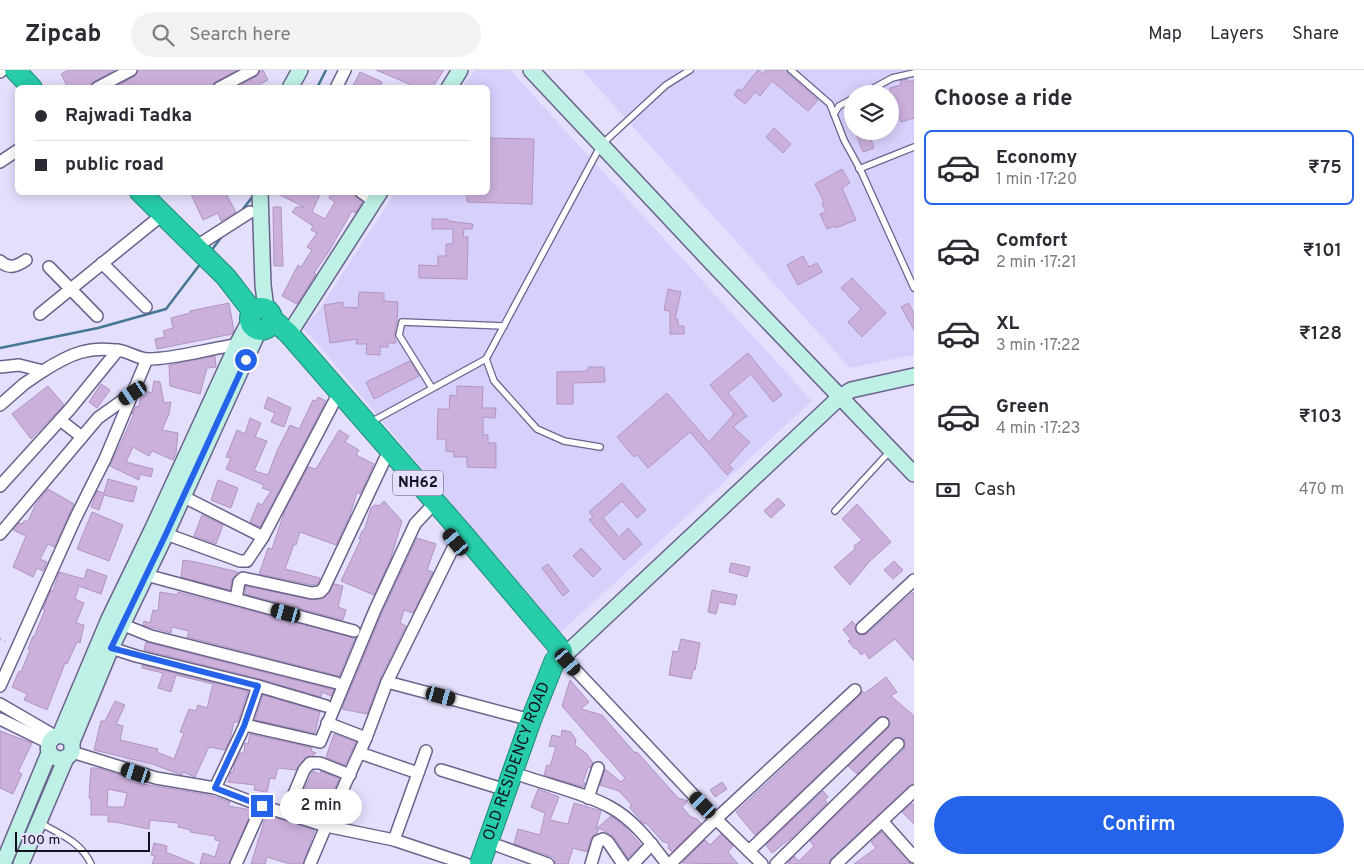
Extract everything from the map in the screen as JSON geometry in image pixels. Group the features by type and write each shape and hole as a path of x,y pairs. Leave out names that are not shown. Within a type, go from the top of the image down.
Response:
{"highway":[{"path":"15,70 29,85"},
{"path":"30,70 44,85"},
{"name":"NH62","path":"143,195 226,277 260,320 290,349 336,400 456,542 562,657"},
{"name":"NH62","path":"157,195 233,272 260,320 289,334 464,535 562,657"},
{"name":"OLD RESIDENCY ROAD","path":"480,864 530,720 562,657"},
{"name":"OLD RESIDENCY ROAD","path":"496,855 562,657"}],"street":[{"path":"103,85 131,70"},
{"path":"224,85 252,70"},
{"path":"282,85 289,70"},
{"path":"292,85 300,70"},
{"path":"338,85 345,70"},
{"path":"451,85 460,70"},
{"path":"531,70 914,474"},
{"path":"0,162 15,152"},
{"path":"289,334 377,197"},
{"path":"202,242 254,198"},
{"path":"254,198 256,290 260,320"},
{"path":"21,864 39,822 60,746 111,648 116,622 146,575 166,534 260,320 262,285 254,198"},
{"path":"40,314 162,215"},
{"path":"0,261 4,265 14,266 26,260"},
{"path":"102,263 146,307"},
{"path":"49,267 72,288 97,316"},
{"path":"3,864 60,746 116,622 153,528 237,345 260,320"},
{"path":"0,405 43,371 79,351 103,349 122,351 145,358 237,345 260,320"},
{"path":"0,486 61,421 122,351"},
{"path":"0,686 105,459 133,393 145,358"},
{"path":"0,367 19,365 43,371"},
{"path":"883,723 755,859 562,657 840,397 851,390 914,376"},
{"path":"0,534 80,435 98,418 133,393"},
{"path":"166,534 243,562 250,559 336,400"},
{"path":"61,421 80,435"},
{"path":"236,599 239,582 243,578 312,593 320,592 324,588 385,459"},
{"path":"182,496 262,537"},
{"path":"244,726 320,742 375,610 415,524 428,510"},
{"path":"310,864 366,738 387,682 456,542"},
{"path":"146,575 354,631"},
{"path":"862,628 914,580"},
{"path":"116,622 152,636 337,683"},
{"path":"111,648 258,686 326,706"},
{"path":"387,682 530,720"},
{"path":"215,788 244,726 258,686"},
{"path":"523,776 610,806 619,812 652,844 668,864 855,690"},
{"path":"0,704 60,746"},
{"path":"0,719 60,746 156,778 215,788 262,806 326,826 394,840 466,864"},
{"path":"327,723 366,738"},
{"path":"776,864 898,744"},
{"path":"394,840 426,751"},
{"path":"360,752 418,773"},
{"path":"286,813 304,770 310,763 320,763 350,775"},
{"path":"588,798 598,768"},
{"path":"441,770 506,790"},
{"path":"836,864 914,791"},
{"path":"236,864 262,806"},
{"path":"882,821 914,857"},
{"path":"591,864 600,839 608,842 623,864"},
{"path":"632,864 652,844"},
{"path":"496,855 548,864"}],"lane":[{"path":"367,424 486,359 601,145 666,85 690,70"},
{"path":"791,70 830,104 844,140 914,288"},
{"path":"879,85 892,78 914,73"},
{"path":"834,114 839,106 844,103"},
{"path":"859,169 914,147"},
{"path":"432,388 399,334 402,322 504,326"},
{"path":"486,359 494,380 537,429 564,441 600,447"},
{"path":"835,511 891,450"},
{"path":"39,822 75,842 81,847 91,864"}],"shaded area":[{"path":"475,70 510,70 812,401 559,634 302,327 317,313 394,195 490,195 490,85 464,85"},
{"path":"582,70 914,70 914,355 850,368"}],"building":[{"path":"68,70 115,70 93,82 92,85 66,85 61,74"},
{"path":"138,70 237,70 215,82 214,85 119,85 135,76"},
{"path":"260,70 263,70 268,80 259,85 241,85 257,76"},
{"path":"376,70 444,70 434,85 409,84"},
{"path":"758,70 763,74 766,70 786,70 788,74 818,100 808,111 772,81 760,96 755,92 745,104 734,95 738,89 741,91"},
{"path":"360,72 382,82 381,85 354,85"},
{"path":"907,79 908,82 914,80 914,118 901,122 899,115 900,81"},
{"path":"774,128 791,144 783,153 766,137"},
{"path":"490,138 534,139 532,204 467,202 467,195 490,195"},
{"path":"858,140 871,140 874,148 863,152"},
{"path":"842,169 850,183 842,188 856,220 836,228 835,226 827,229 820,214 826,212 822,203 824,202 815,184"},
{"path":"191,195 227,195 236,212 221,221 218,213 203,220"},
{"path":"280,195 320,195 312,212 325,219 335,202 329,198 330,195 354,195 362,202 356,213 352,211 297,304 282,296 298,265 301,267 312,250 307,247 317,233 311,230 313,226 292,212 296,207 304,207"},
{"path":"273,207 281,207 283,266 274,266"},
{"path":"432,219 448,219 448,221 473,224 472,229 464,229 463,237 468,237 467,279 419,278 419,265 438,266 438,256 446,256 446,244 453,244 453,229 432,229"},
{"path":"803,256 809,267 817,263 822,272 798,285 787,265"},
{"path":"852,278 886,313 862,337 848,322 861,309 841,288"},
{"path":"668,289 681,292 675,319 678,319 678,326 684,326 684,334 670,334 670,311 664,310"},
{"path":"359,292 384,293 384,301 398,302 394,334 396,343 388,343 388,347 380,347 380,355 366,354 367,344 356,344 357,339 330,343 324,305 343,302 343,307 358,308"},
{"path":"229,303 234,331 232,334 157,349 155,339 165,337 163,331 173,328 171,318 190,313 190,311"},
{"path":"908,303 914,313 914,330 901,307"},
{"path":"748,353 782,395 773,402 751,374 728,393 747,416 733,427 750,442 729,465 733,469 727,475 690,432 648,468 637,455 634,457 617,437 667,393 709,442 734,414 710,385"},
{"path":"215,356 216,367 207,368 200,394 170,386 169,365"},
{"path":"410,361 419,376 374,399 366,382"},
{"path":"588,367 604,367 605,382 573,383 573,404 557,404 557,372 588,371"},
{"path":"154,381 160,382 164,403 171,402 169,414 162,430 178,433 176,453 173,460 152,451 149,456 133,447 126,462 153,469 151,477 140,474 139,480 110,466 134,414 132,414 136,406 139,407 142,390 152,393"},
{"path":"101,384 110,390 97,408 89,402"},
{"path":"48,386 64,405 31,439 12,414"},
{"path":"457,386 483,387 482,408 496,408 495,418 483,417 483,435 488,435 488,443 496,443 496,468 467,467 467,457 454,457 454,452 446,451 446,439 437,439 438,409 449,409 450,395 457,396"},
{"path":"268,397 291,408 284,427 271,422 275,413 264,408"},
{"path":"318,397 326,401 260,527 250,522 258,503 262,505 271,491 262,488 264,485 226,469 231,458 226,457 237,430 245,434 250,418 261,423 255,437 267,441 254,471 268,475 290,425 299,429 313,400 316,401"},
{"path":"339,430 349,436 345,442 359,450 356,455 374,464 360,494 357,492 350,515 336,545 300,532 296,545 294,544 285,569 320,578 318,584 312,585 259,574 268,548 272,549 285,510 308,467 316,469"},
{"path":"108,479 137,487 133,502 104,495 99,510 91,507 97,491 104,493"},
{"path":"218,480 238,488 231,508 211,500"},
{"path":"622,483 646,510 637,518 622,501 603,518 619,537 628,528 642,544 624,560 589,520 593,517 589,512"},
{"path":"48,489 74,504 54,547 48,544 40,559 47,562 43,571 37,568 33,577 13,567 26,536 13,530 19,523 23,524 24,521 28,521 36,504"},
{"path":"778,498 785,505 771,518 764,511"},
{"path":"384,501 402,521 390,561 374,595 341,581 361,539 359,539 365,528 371,508 375,505 379,506"},
{"path":"857,504 891,542 870,561 850,585 834,567 855,549 854,546 862,540 842,519"},
{"path":"92,512 123,525 109,561 77,549"},
{"path":"202,515 223,525 216,544 194,536"},
{"path":"417,538 436,544 427,570 433,572 413,613 404,610 400,623 406,626 380,679 367,714 342,709 382,613"},
{"path":"581,548 601,569 593,577 573,556"},
{"path":"183,560 238,572 232,580 230,590 181,577"},
{"path":"894,561 903,570 893,579 884,570"},
{"path":"731,563 750,567 747,577 729,572"},
{"path":"548,564 569,591 563,596 542,568"},
{"path":"87,569 107,576 101,594 79,586 75,599 84,603 76,623 84,625 80,643 77,642 67,664 65,663 47,710 24,700 27,694 12,687 19,671 21,672 30,650 28,649 45,610 43,609 51,590 53,591 59,572 84,579"},
{"path":"334,584 343,586 338,607 346,610 343,620 245,594 246,586 313,600 325,597"},
{"path":"712,590 737,595 735,605 719,602 716,614 708,612"},
{"path":"160,592 178,595 178,592 355,638 339,676 187,637 189,631 172,627 171,633 143,625 144,621 150,623 153,610 158,611"},
{"path":"913,592 914,661 895,639 869,659 865,652 861,655 848,641 851,639 843,630 852,621 857,633 860,635 867,634"},
{"path":"681,639 700,643 695,670 693,670 691,679 669,675 673,651 678,652"},
{"path":"146,642 334,690 331,696 322,692 321,697 260,679 144,650"},
{"path":"142,665 248,691 238,722 234,722 225,750 209,747 195,777 183,772 182,775 152,764 94,750 101,721 105,721 115,701 125,705 116,724 123,726 120,740 158,749 157,752 174,759 184,733 180,732 189,709 196,711 198,705 207,708 213,684 176,675 171,692 158,688 163,673 142,668"},
{"path":"886,677 897,692 891,696 914,716 914,784 909,786 831,859 829,864 789,864 794,856 799,861 814,846 810,841 904,749 904,739 896,737 857,774 848,766 888,728 890,722 888,718 882,716 878,718 755,835 736,812 860,696 862,691 865,693"},
{"path":"570,680 589,702 581,709 602,715 678,798 688,801 682,807 691,817 701,823 672,852 668,848 669,844 662,841 647,824 643,823 630,808 631,804 619,791 600,785 605,769 621,782 625,778 562,706"},
{"path":"263,695 320,712 315,733 255,720"},
{"path":"562,730 571,732 576,740 575,745 587,754 593,763 590,768 588,767 583,787 544,775 547,765 550,766 556,747 549,746 552,735 561,737"},
{"path":"0,731 32,743 18,772 22,774 13,794 0,788"},
{"path":"250,734 312,748 311,751 316,753 305,758 296,770 278,768 275,779 270,778 267,792 254,790 255,785 228,782 240,753 244,753 245,743 248,744"},
{"path":"334,734 356,742 345,765 326,757"},
{"path":"91,768 97,768 137,780 137,783 209,795 230,802 228,806 252,810 229,864 200,864 203,853 215,857 220,841 215,840 215,836 190,832 191,830 178,827 179,823 150,820 149,829 108,822 108,815 91,815 91,799 89,798","holes":["108,789 127,793 124,807 107,807"]},
{"path":"313,771 320,774 321,771 339,779 326,809 323,808 322,812 298,803"},
{"path":"722,782 727,789 715,797 710,790"},
{"path":"538,789 559,797 550,820 568,824 574,803 601,811 596,829 611,816 623,825 641,845 628,858 614,837 599,828 597,833 591,838 587,852 573,848 568,864 555,864 555,858 514,844 518,829 540,835 545,813 531,807"},
{"path":"823,791 828,797 825,800 827,803 791,838 772,853 766,845"},
{"path":"912,803 914,805 914,824 902,812"},
{"path":"266,815 315,830 303,864 290,864 267,857 265,864 251,864"},
{"path":"881,832 911,864 854,864 876,848 871,842"},
{"path":"721,834 733,846 728,852 738,864 682,863 705,840 710,845"},
{"path":"154,843 167,846 166,852 195,864 152,864 155,856 151,855"}],"waterway":[{"path":"318,85 326,70"},
{"path":"240,213 253,196"},
{"path":"211,251 223,235"},
{"path":"0,348 98,328 166,309 201,263"}],"route":[{"path":"246,360 111,648 258,686 244,726 215,788 262,806"}]}
